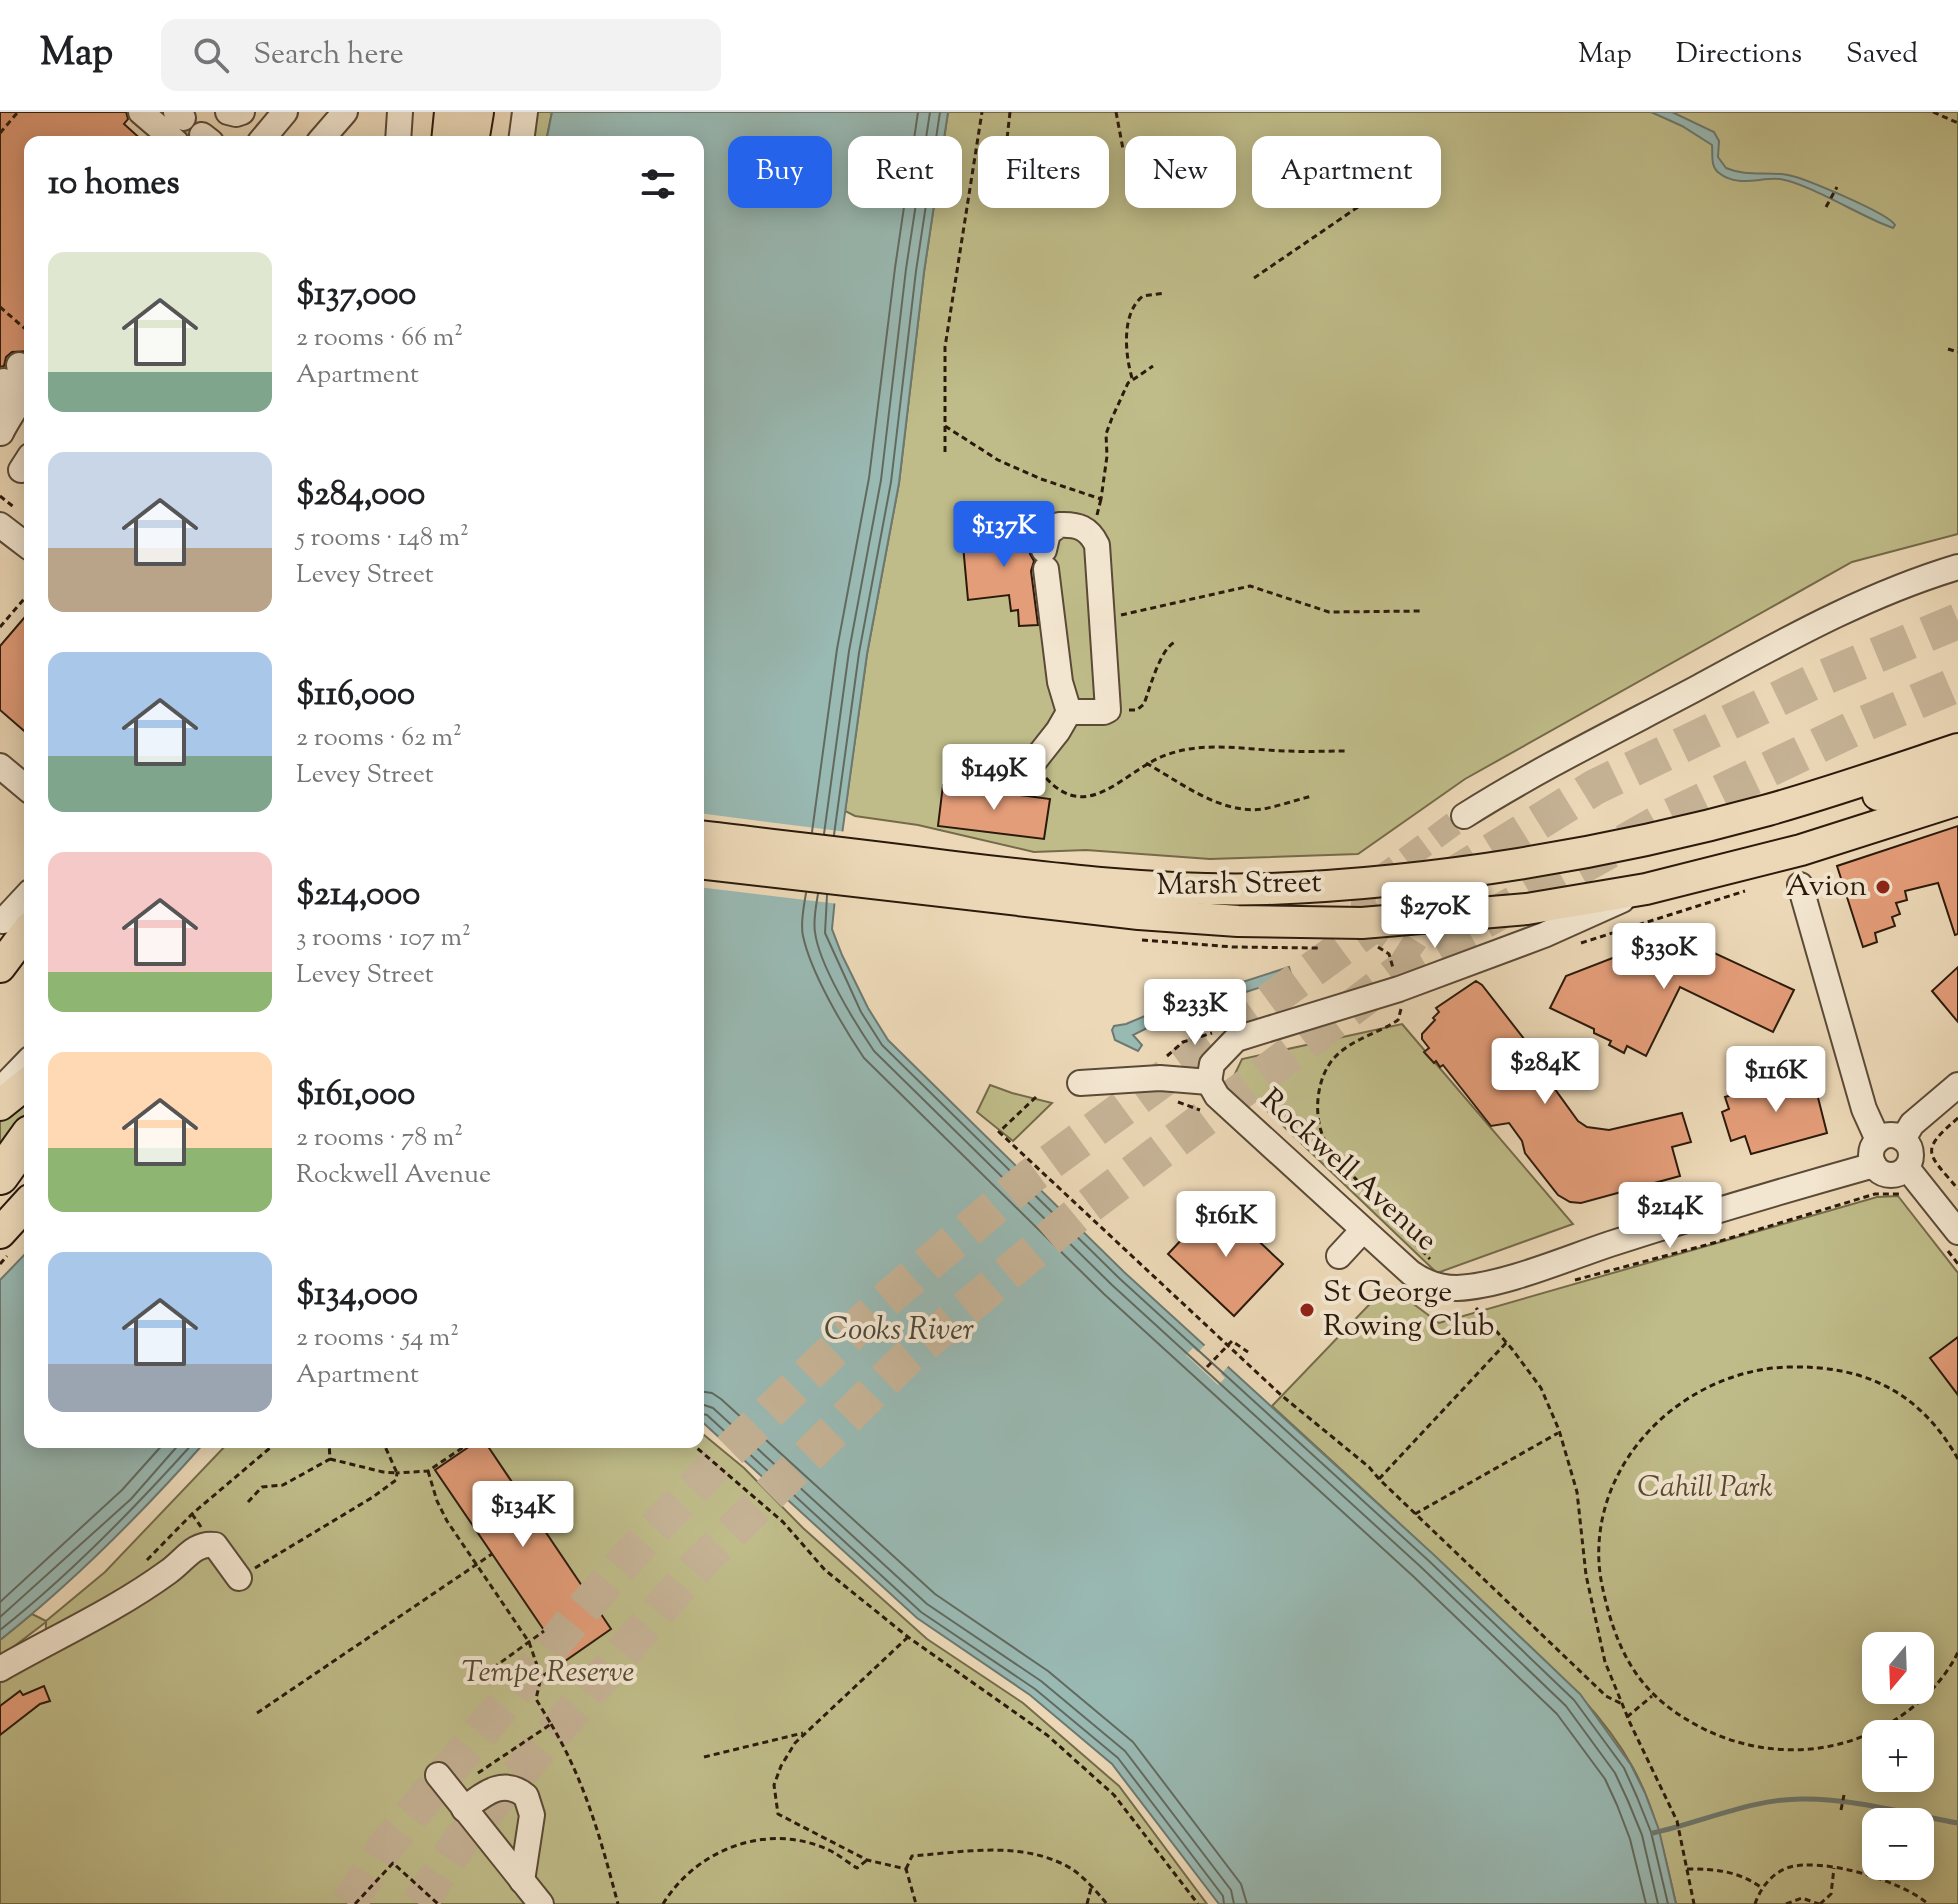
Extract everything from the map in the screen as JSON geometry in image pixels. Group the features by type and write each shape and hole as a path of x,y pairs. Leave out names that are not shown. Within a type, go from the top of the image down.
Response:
{"highway":[{"path":"471,136 475,112"},
{"path":"0,1176 24,1142"}],"main road":[{"path":"448,136 450,112"},
{"path":"460,136 465,112"},
{"name":"Marsh Street","path":"704,863 941,878 1267,889 1431,875 1549,858 1699,827 1813,797 1958,749"},
{"path":"1699,827 1767,821 1958,775"},
{"name":"Marsh Street","path":"704,837 1193,919 1362,923 1513,910 1646,889 1801,850 1958,800"},
{"path":"0,967 16,924"},
{"path":"0,1105 24,1086"},
{"path":"0,1233 24,1207"}],"street":[{"path":"141,112 170,122"},
{"path":"228,112 242,112"},
{"path":"324,136 345,112"},
{"path":"398,136 400,112"},
{"path":"435,136 441,112"},
{"path":"522,136 525,112"},
{"path":"265,136 283,113"},
{"path":"12,373 24,378"},
{"path":"0,426 24,392"},
{"path":"0,426 24,408"},
{"path":"0,514 24,529"},
{"path":"0,525 14,546"},
{"path":"1032,764 1069,712 1060,682 1045,559 1048,533 1059,525 1071,525 1091,533 1097,545 1108,710 1069,712"},
{"path":"1464,816 1576,751 1811,626 1865,599 1958,567"},
{"path":"0,766 24,786"},
{"path":"1800,885 1861,1097 1878,1140"},
{"name":"Marsh Street","path":"1209,1082 1212,1064 1236,1039 1399,989 1544,935 1646,889"},
{"path":"0,1090 24,1065"},
{"path":"1080,1083 1160,1078 1209,1082"},
{"name":"Rockwell Avenue","path":"1209,1082 1217,1096 1420,1279 1457,1288"},
{"path":"1903,1139 1912,1124 1958,1085"},
{"path":"1893,1135 1903,1139 1912,1152 1907,1168 1896,1175 1883,1174 1874,1165 1872,1149 1878,1140 1893,1135"},
{"path":"1457,1288 1516,1275 1728,1206 1874,1165"},
{"path":"1907,1168 1953,1242"},
{"path":"1339,1256 1363,1230"},
{"path":"0,1669 116,1607 170,1571 199,1546 215,1545 239,1578"},
{"path":"451,1792 481,1796 500,1787 510,1787 526,1796 532,1815 522,1881"},
{"path":"451,1792 541,1904"}],"path":[{"path":"0,133 18,112"},
{"path":"945,452 945,347 982,112"},
{"path":"1007,136 1010,112"},
{"path":"1116,112 1123,149"},
{"path":"1933,112 1958,123"},
{"path":"1826,207 1837,187"},
{"path":"1254,278 1357,208"},
{"path":"1132,378 1126,359 1132,308 1143,296 1165,293"},
{"path":"0,307 24,328"},
{"path":"1948,349 1958,352"},
{"path":"945,426 998,460 1041,479 1101,499 1107,456 1106,434 1132,378 1153,366"},
{"path":"1102,619 1250,586 1329,612 1423,611"},
{"path":"0,627 24,599"},
{"path":"1108,710 1137,710 1144,704 1163,654 1168,645 1175,642"},
{"path":"1032,764 1062,792 1089,798 1105,793 1146,763 1185,749 1347,751"},
{"path":"1146,763 1216,802 1237,808 1261,809 1312,796"},
{"path":"1377,946 1389,954 1395,978"},
{"path":"1403,1002 1398,1020 1378,1033 1352,1042 1332,1060 1321,1084 1317,1113 1325,1140 1342,1163 1457,1288"},
{"path":"1206,1113 1191,1105 1158,1098 1162,1065 1172,1049 1193,1037 1220,1031"},
{"path":"1036,1097 999,1132 1281,1395 1369,1467 1606,1696 1622,1704"},
{"path":"1958,1118 1937,1136 1930,1150 1958,1189"},
{"path":"1568,1282 1717,1242 1875,1194 1900,1194"},
{"path":"1953,1242 1958,1264"},
{"path":"1484,1305 1475,1307 1507,1342 1541,1388 1560,1432 1577,1492 1586,1575 1605,1662 1627,1717 1677,1821 1696,1904"},
{"path":"1207,1367 1232,1341 1248,1352"},
{"path":"1379,1479 1507,1342"},
{"path":"1958,1459 1936,1425 1906,1397 1884,1384 1831,1370 1766,1368 1739,1374 1717,1382 1669,1411 1651,1428 1616,1480 1606,1508 1599,1561 1603,1589 1620,1649 1633,1671 1653,1694 1692,1723 1738,1743 1794,1751 1829,1747 1886,1727 1937,1683 1958,1652"},
{"path":"1415,1514 1560,1432"},
{"path":"140,1566 192,1514 270,1448"},
{"path":"329,1448 330,1459"},
{"path":"239,1578 396,1480 397,1473 386,1448"},
{"path":"248,1502 262,1487 283,1485 330,1459 383,1472 428,1471 462,1448"},
{"path":"697,1448 783,1522 825,1570 908,1637 1047,1735 1114,1795 1198,1904"},
{"path":"428,1471 441,1511 529,1642 541,1677 536,1699 584,1786 618,1904"},
{"path":"257,1713 492,1554"},
{"path":"493,1668 544,1631"},
{"path":"906,1869 867,1860 778,1814 774,1785 795,1743 908,1637"},
{"path":"541,1677 565,1661"},
{"path":"1627,1717 1653,1694"},
{"path":"451,1792 551,1724"},
{"path":"704,1757 806,1732"},
{"path":"1841,1810 1844,1795"},
{"path":"663,1904 688,1872 732,1846 760,1840 788,1840 831,1851 857,1868 867,1860"},
{"path":"916,1904 906,1869 912,1856 1009,1850 1071,1869 1107,1904"},
{"path":"355,1904 393,1863 438,1904"},
{"path":"1755,1904 1762,1888 1775,1874 1803,1865 1834,1868 1897,1884 1928,1904"},
{"path":"1786,1904 1802,1898 1820,1904 1833,1888 1834,1868"},
{"path":"1687,1869 1725,1870 1742,1875 1762,1888"},
{"path":"1087,1904 1091,1886"}],"green space":[{"path":"536,112 552,112 547,136 531,136"},
{"path":"948,112 1958,112 1958,534 1852,562 1465,779 1358,854 1210,859 1086,850 1034,852 918,825 855,816 845,811 867,654 899,483 934,208 962,208 962,136 944,136"},
{"path":"1402,1024 1573,1224 1437,1273 1233,1078 1242,1059"},
{"path":"990,1085 1052,1103 1013,1141 977,1112"},
{"path":"24,1100 24,1125 7,1150 0,1150 0,1121"},
{"name":"Cahill Park","path":"1898,1196 1958,1273 1958,1904 1676,1904 1659,1833 1647,1799 1632,1766 1604,1724 1535,1651 1272,1406 1388,1285 1439,1323 1877,1197"},
{"name":"Tempe Reserve","path":"704,1435 744,1468 803,1528 927,1639 1023,1703 1119,1786 1207,1904 0,1904 0,1681 45,1656 46,1622 0,1657 0,1640 32,1614 46,1621 105,1572 223,1448 704,1448"}],"water":[{"name":"Cooks River","path":"552,112 948,112 944,136 848,136 848,208 934,208 899,483 867,654 832,929 868,1008 888,1040 1124,1272 1434,1555 1580,1694 1631,1765 1645,1793 1659,1830 1676,1904 1219,1904 1112,1764 1030,1695 917,1618 704,1423 704,136 547,136"},
{"path":"1651,112 1672,112 1714,132 1719,141 1718,157 1726,168 1797,178 1862,205 1895,225 1893,228 1883,224 1790,181 1741,181 1726,177 1714,167 1712,145 1682,126"},
{"path":"1289,967 1292,977 1169,1017 1133,1035 1142,1045 1138,1051 1115,1040 1114,1026"},
{"path":"24,1255 24,1448 200,1448 107,1546 0,1640 0,1280"}],"pier":[{"path":"704,814 847,832 839,904 704,888"},
{"path":"1209,1341 1231,1363 1221,1374 1225,1378 1218,1385 1186,1355 1193,1348 1198,1352"}],"building":[{"path":"0,112 126,112 128,119 124,124 137,136 24,136 24,351 12,352 6,357 4,366 0,367"},
{"path":"1028,515 1038,625 1019,626 1018,610 1011,611 1009,595 968,600 963,545 1002,539 1000,517"},
{"path":"24,618 24,731 0,710 0,646"},
{"path":"943,785 1050,799 1044,839 938,826"},
{"name":"Avion","path":"1958,826 1958,934 1955,935 1938,883 1905,891 1907,900 1896,903 1900,914 1892,917 1895,926 1875,933 1877,942 1863,947 1837,866"},
{"path":"1669,932 1794,990 1773,1032 1680,987 1646,1056 1627,1046 1624,1053 1609,1045 1611,1041 1594,1033 1594,1029 1550,1008 1566,976 1667,937"},
{"path":"1958,967 1958,1022 1932,991"},
{"path":"1476,981 1555,1078 1552,1085 1578,1121 1587,1127 1609,1130 1682,1113 1691,1142 1672,1147 1680,1176 1581,1203 1570,1202 1558,1195 1525,1153 1522,1141 1509,1123 1491,1126 1443,1065 1440,1067 1436,1061 1434,1063 1424,1052 1429,1048 1422,1034 1435,1020 1433,1018 1439,1012 1436,1008"},
{"path":"1812,1074 1827,1133 1751,1154 1745,1136 1731,1141 1722,1112 1729,1109 1725,1097"},
{"path":"1217,1202 1283,1264 1234,1316 1168,1254"},
{"path":"1958,1337 1958,1395 1930,1358"},
{"path":"467,1448 489,1448 611,1629 565,1661 435,1470"},
{"path":"44,1686 50,1701 40,1704 0,1735 0,1706 20,1691 23,1695"}],"waterway":[{"path":"1653,1833 1747,1806 1805,1799 1863,1804 1958,1823"}],"tunnel":[{"path":"177,125 189,136"},
{"path":"348,1904 388,1843 650,1533 727,1453 881,1304 1031,1176 1373,925 1595,787 1815,681 1958,621"},
{"path":"419,1904 461,1840 700,1563 907,1358 1078,1214 1419,957 1671,816 1861,725 1958,684"},
{"path":"1419,957 1376,927 1363,908 1364,897 1371,885 1464,816"}],"place":[{"name":"Avion","path":"1883,887"},
{"name":"St George Rowing Club","path":"1307,1310"}]}
